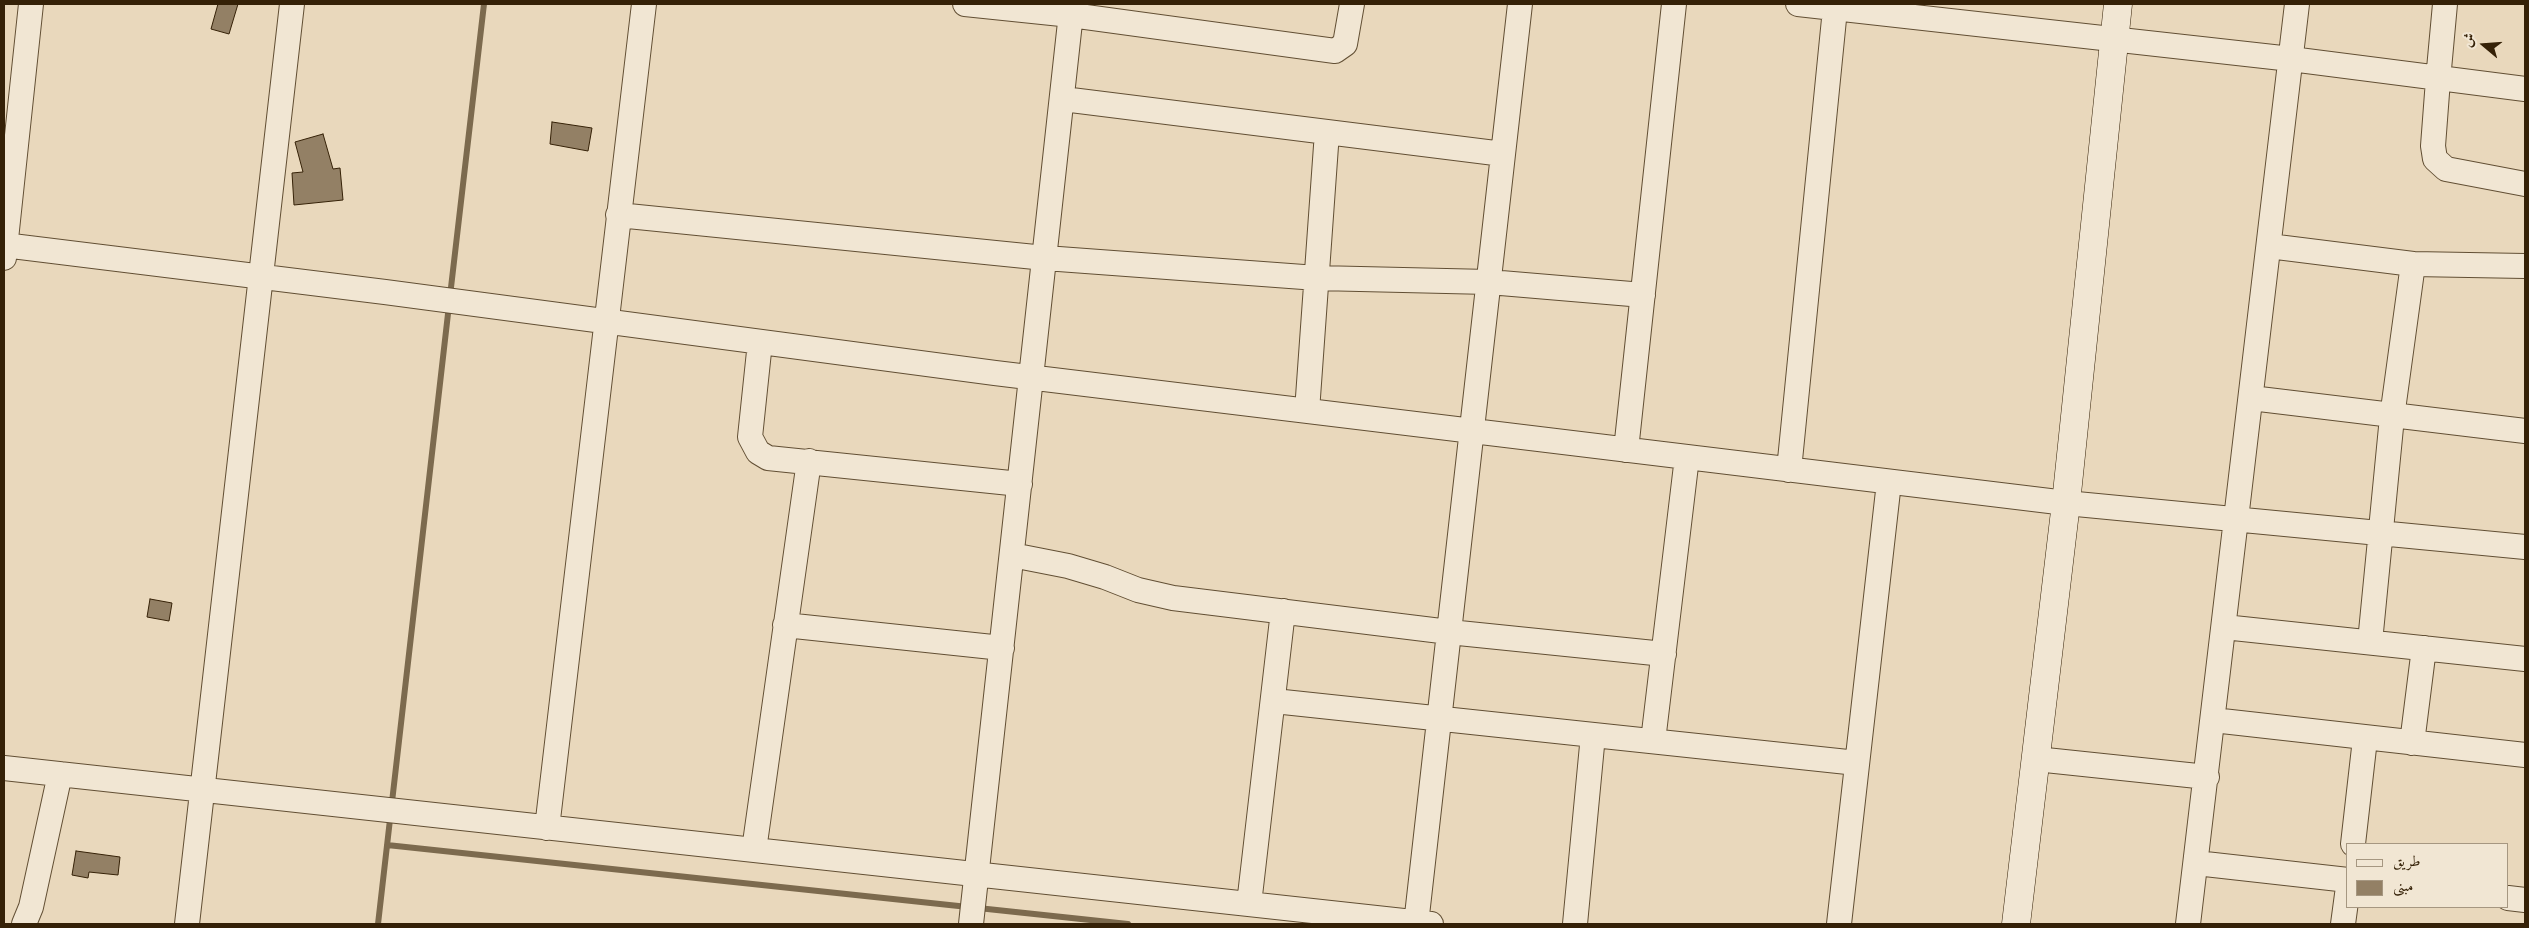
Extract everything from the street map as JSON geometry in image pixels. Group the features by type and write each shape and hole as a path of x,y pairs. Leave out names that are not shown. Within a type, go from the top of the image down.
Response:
{"main road":[{"path":"2016,924 2066,503 2118,4"}],"street":[{"path":"31,4 4,249 261,277 1032,377 2066,503 2525,547"},
{"path":"187,924 292,4"},
{"path":"547,828 644,4"},
{"path":"965,4 1071,9 1335,51 1345,44 1352,4"},
{"path":"4,768 406,814 977,874 1421,924 1449,632 1520,4"},
{"path":"1626,450 1674,4"},
{"path":"1798,4 1834,8 1942,12 2114,41 2291,59 2438,80 2525,89"},
{"path":"2188,924 2214,720 2297,4"},
{"path":"2445,4 2433,146 2435,160 2446,169 2525,184"},
{"path":"1789,470 1834,8"},
{"path":"971,924 1063,99 1071,9"},
{"path":"1063,99 1503,154"},
{"path":"1307,411 1327,132"},
{"path":"618,215 1045,258 1317,278 1489,282 1643,295"},
{"path":"2268,246 2413,264 2525,266"},
{"path":"2370,642 2392,417 2413,264"},
{"path":"760,342 750,438 758,452 768,458 1020,484"},
{"path":"2251,398 2392,417 2525,431"},
{"path":"1652,741 1687,457"},
{"path":"754,850 809,461"},
{"path":"1839,924 1889,482"},
{"path":"1012,555 1068,566 1105,577 1138,590 1173,598 1449,632 1664,654"},
{"path":"1249,904 1283,611"},
{"path":"785,625 1002,648"},
{"path":"2224,627 2525,659"},
{"path":"2412,744 2424,648"},
{"path":"1274,701 1857,763"},
{"path":"2214,720 2412,744 2525,755"},
{"path":"1575,924 1593,735"},
{"path":"2353,843 2365,738"},
{"path":"2036,759 2207,777"},
{"path":"24,924 31,907 60,774"},
{"path":"2196,863 2346,880"},
{"path":"2509,898 2525,900"},
{"path":"2344,924 2346,906"}],"building":[{"path":"218,4 238,4 229,34 211,29"},
{"path":"552,122 592,128 588,151 550,144"},
{"path":"323,134 333,169 340,168 343,200 294,205 292,173 303,172 295,142"},
{"path":"150,599 172,603 169,621 147,617"},
{"path":"76,851 120,857 118,875 89,872 88,878 72,875"}],"waterway":[{"path":"450,296 484,4"},
{"path":"378,924 449,305"},
{"path":"387,845 968,907"},
{"path":"978,908 1128,924"}]}
